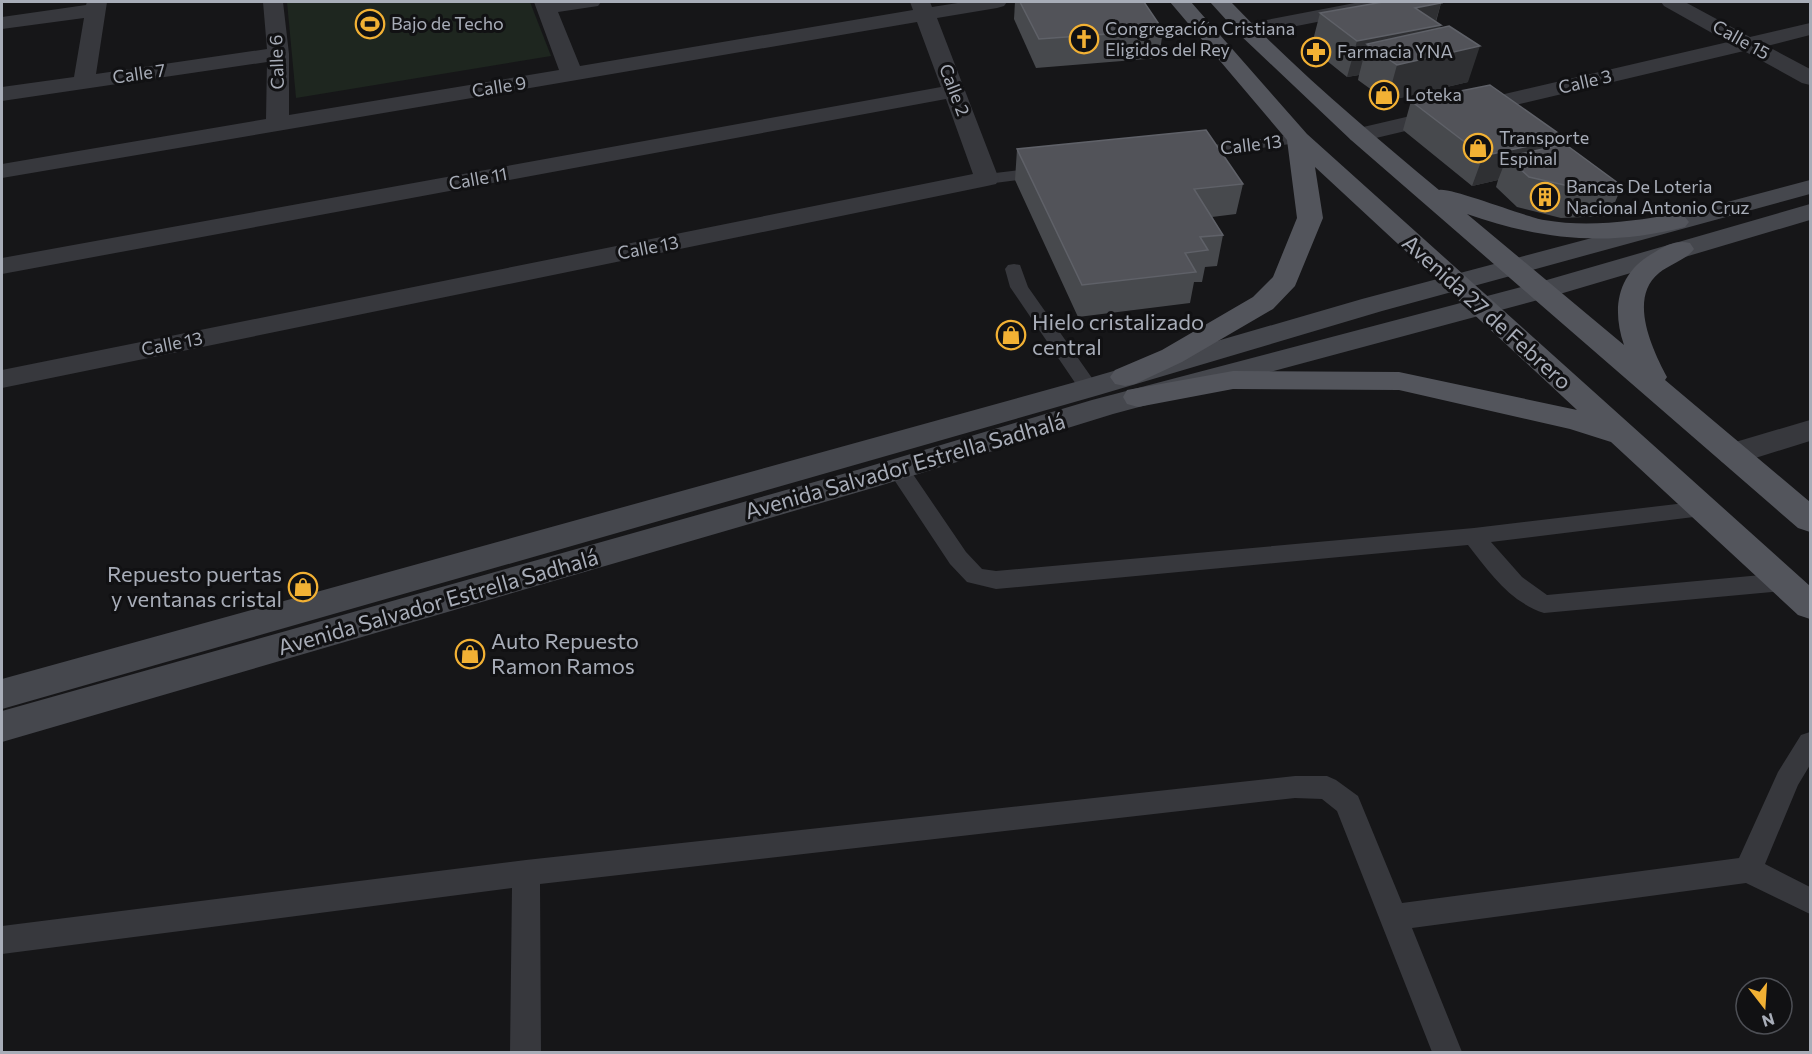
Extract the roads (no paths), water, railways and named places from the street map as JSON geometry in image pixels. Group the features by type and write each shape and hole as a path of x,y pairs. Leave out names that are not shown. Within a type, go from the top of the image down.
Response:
{"main road":[{"name":"Avenida 27 de Febrero","path":"1180,2 1299,139 1810,606"},
{"path":"1220,2 1246,30 1359,135 1657,387 1810,520"},
{"path":"1131,387 1172,356 1263,303 1285,280 1310,218 1299,139"},
{"path":"1421,186 1468,206 1537,226 1578,232 1616,231 1679,236"},
{"name":"Avenida Salvador Estrella Sadhalá","path":"2,694 1089,388 1131,387 1481,307 1543,290 1810,187"},
{"name":"Avenida Salvador Estrella Sadhalá","path":"2,727 898,469 1131,387 1454,282 1513,266 1810,212"},
{"path":"1657,387 1640,356 1632,328 1631,302 1637,279 1679,236"},
{"path":"1131,387 1233,380 1399,381 1576,420 1624,436"}],"street":[{"name":"Calle 6","path":"273,2 278,54 278,124"},
{"path":"572,75 545,5 591,2"},
{"name":"Calle 9","path":"2,171 572,75 921,8 997,2"},
{"path":"1246,30 1388,2"},
{"name":"Calle 15","path":"1671,2 1810,78"},
{"path":"2,23 97,6 84,82"},
{"name":"Calle 2","path":"921,8 955,91 987,179"},
{"name":"Calle 3","path":"1359,135 1810,29"},
{"name":"Calle 7","path":"2,94 278,54"},
{"name":"Calle 11","path":"2,266 955,91"},
{"name":"Calle 13","path":"2,379 987,179"},
{"path":"1733,454 1810,430"}],"lane":[{"name":"Calle 13","path":"1172,156 1299,139"},
{"name":"Calle 13","path":"987,179 1056,170"},
{"path":"1014,269 1019,287 1089,388"},
{"path":"898,469 958,558 975,576 996,580 1474,536 1702,509"},
{"path":"1474,536 1506,577 1526,596 1545,604 1784,582"},
{"path":"1748,870 1787,780 1810,743"},
{"path":"2,940 526,873 1295,787 1327,788 1347,804 1447,1053"},
{"path":"1394,917 1748,870 1810,901"},
{"path":"526,873 526,1053"}],"place":[{"name":"Bajo de Techo","path":"370,24"},
{"name":"Congregación Cristiana Eligidos del Rey","path":"1084,39"},
{"name":"Farmacia YNA","path":"1316,52"},
{"name":"Loteka","path":"1384,95"},
{"name":"Transporte Espinal","path":"1478,148"},
{"name":"Bancas De Loteria Nacional Antonio Cruz","path":"1545,197"},
{"name":"Hielo cristalizado central","path":"1011,335"},
{"name":"Repuesto puertas y ventanas cristal","path":"303,587"},
{"name":"Auto Repuesto Ramon Ramos","path":"470,654"}]}
